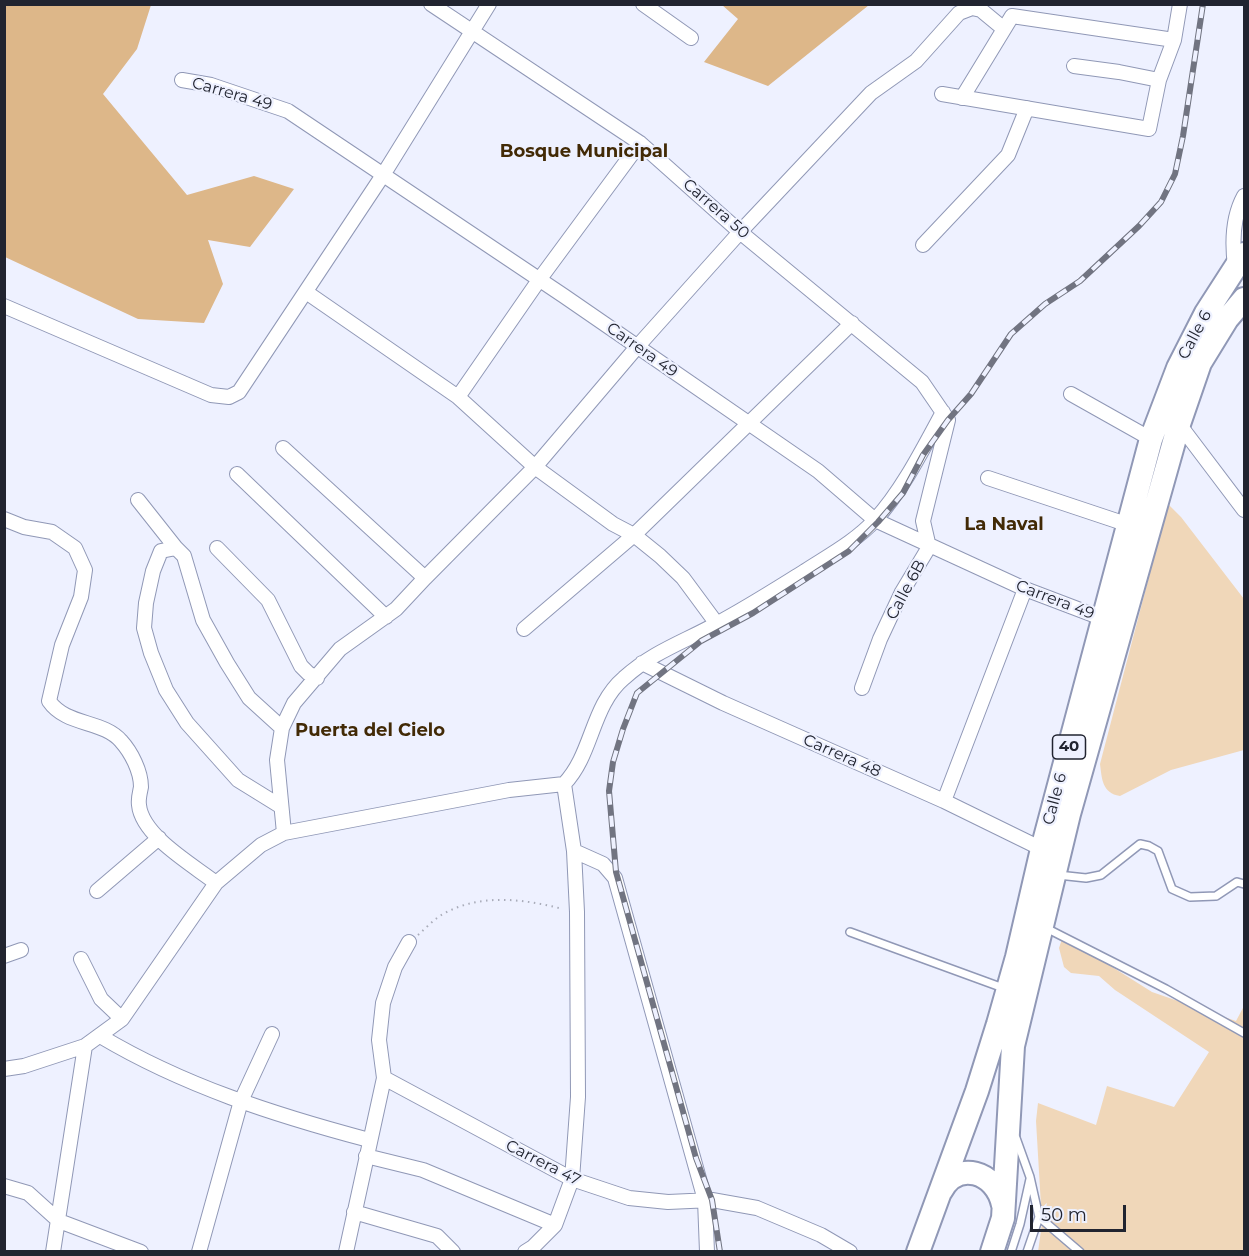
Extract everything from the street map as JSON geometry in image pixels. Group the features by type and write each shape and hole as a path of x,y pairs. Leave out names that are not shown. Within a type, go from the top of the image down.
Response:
{"highway":[{"name":"Calle 6","path":"918,1251 977,1091 1008,990 1042,849 1150,439 1178,368 1206,313 1240,260"},
{"name":"Calle 6","path":"992,1251 1003,1218 1013,1046 1069,814 1179,424 1200,363 1227,319 1245,299"},
{"path":"938,1197 944,1185 954,1177 967,1173 980,1175 992,1182 1000,1192 1003,1218"}],"street":[{"name":"Carrera 50","path":"431,4 640,142 740,232 922,382 945,416"},
{"path":"4,306 211,395 229,397 239,392 382,175 489,4"},
{"path":"643,4 691,38"},
{"path":"942,94 1149,129 1159,80 1174,40 1180,4"},
{"path":"284,833 278,760 282,728 294,703 340,649 396,609 535,467 637,347 740,232 871,93 916,61 959,13 972,8 981,10 1004,29"},
{"path":"962,98 1012,16 1174,40"},
{"path":"1074,66 1159,80"},
{"name":"Carrera 49","path":"182,80 211,85 288,111 540,279 818,471 875,520 1025,590 1104,619"},
{"path":"923,245 1008,155 1027,108"},
{"path":"458,397 540,279 640,142"},
{"path":"1240,260 1232,242 1239,206 1245,196"},
{"path":"306,292 458,397 535,467 613,524 634,535 683,578 717,624"},
{"path":"524,629 634,535 852,323"},
{"path":"1071,394 1150,439"},
{"path":"4,1069 24,1066 85,1046 122,1019 216,883 261,845 284,833 509,790 564,784 580,759 604,701 622,679 666,648 717,624 824,559 854,538 875,520 945,416"},
{"name":"Calle 6B","path":"862,688 893,611 929,547 923,520 945,416"},
{"path":"1179,424 1245,510"},
{"path":"283,448 424,578"},
{"path":"237,474 386,617"},
{"path":"988,478 1129,525"},
{"path":"138,500 184,556 203,620 249,698 282,728"},
{"path":"4,519 24,527 52,532 75,548 85,570 81,597 62,645 49,701 54,708 66,716 97,727 119,739 134,761 138,772 141,783 139,806 153,834 216,883"},
{"path":"176,548 161,551 153,571 146,603 144,628 151,653 166,690 187,723 238,780 280,806"},
{"path":"217,548 268,600 301,666 317,678"},
{"path":"944,801 1025,590"},
{"name":"Carrera 48","path":"642,663 723,703 944,801 1042,849"},
{"path":"525,1251 555,1225 572,1179 578,1097 578,912 574,851 564,784"},
{"path":"97,891 159,838"},
{"path":"574,851 603,864 615,878 705,1200 707,1251"},
{"path":"346,1251 384,1078 379,1040 383,1003 395,967 409,942"},
{"path":"4,956 21,950"},
{"path":"81,959 101,999 122,1019"},
{"path":"199,1251 242,1101 272,1034"},
{"path":"100,1036 146,1062 209,1090 296,1121 369,1140"},
{"path":"53,1251 85,1046"},
{"name":"Carrera 47","path":"384,1078 572,1179 628,1198 668,1202 705,1200 757,1208 822,1235 850,1251"},
{"path":"366,1156 423,1170 555,1225"},
{"path":"4,1186 28,1193 59,1221 141,1251"},
{"path":"354,1212 437,1236 453,1251"}],"lane":[{"path":"1055,875 1086,878 1101,875 1140,844 1158,851 1172,889 1190,897 1216,896 1237,882 1245,884"},
{"path":"1042,926 1166,988 1245,1033"},
{"path":"850,932 1008,990"},
{"path":"1008,1118 1030,1177 1039,1216 1027,1251"},
{"path":"1011,1251 1020,1224 1030,1177"},
{"path":"1039,1216 1080,1251"}],"path":[{"path":"409,942 443,914 484,899 527,900 578,912"}],"shaded area":[{"path":"5,4 151,5 137,49 103,94 187,195 254,176 294,189 250,247 208,240 223,284 204,323 138,319 5,257"},
{"path":"722,5 869,5 768,86 704,62 738,19"},
{"path":"1168,504 1181,517 1244,599 1244,750 1171,770 1120,796 1106,789 1100,764"},
{"path":"1063,936 1152,992 1236,1021 1244,1006 1244,1251 1038,1252 1042,1223 1036,1121 1038,1103 1096,1125 1107,1086 1174,1107 1209,1052 1115,990 1099,976 1071,973 1064,967 1059,948"}],"railway":[{"path":"720,1252 712,1200 696,1158 616,872 609,791 613,762 623,729 637,693 701,641 753,613 849,551 903,493 923,455 948,420 971,394 1011,334 1045,304 1080,281 1139,226 1161,202 1175,174 1203,4"}],"district":[{"name":"Bosque Municipal","path":"584,152"},
{"name":"La Naval","path":"1004,525"},
{"name":"Puerta del Cielo","path":"370,731"}]}
